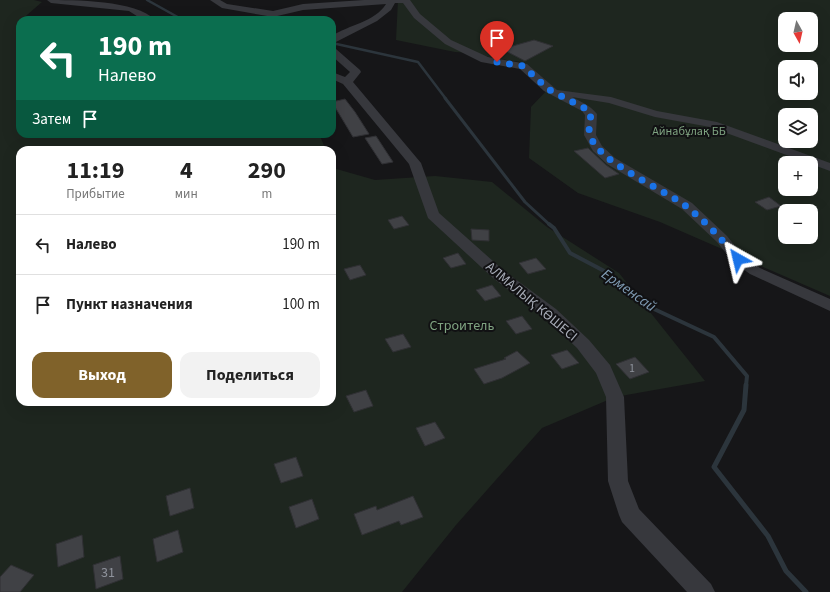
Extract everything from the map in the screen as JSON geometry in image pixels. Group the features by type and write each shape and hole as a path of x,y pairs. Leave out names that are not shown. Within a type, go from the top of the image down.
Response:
{"street":[{"path":"51,0 131,9 143,16"},
{"path":"214,0 225,6 273,14 280,14 293,8 303,6 370,1 396,0 406,2 417,16 448,42 485,60 523,66 548,89 586,109 591,114 590,135 597,148 611,161 687,206 722,239 738,259 755,271 830,305"},
{"path":"336,38 351,29 376,18 387,10 396,0"},
{"path":"336,54 356,72 339,78"},
{"name":"АЛМАЛЫҚ КӨШЕСІ","path":"339,78 415,163 433,215 498,274 550,312 583,344 604,370 615,397 618,482 630,515 669,558 703,592"},
{"path":"548,89 611,100 655,114 713,124 830,167"}],"green space":[{"name":"Строитель","path":"0,0 34,0 42,2 26,16 16,16 16,138 321,138 324,146 16,146 16,406 336,406 336,169 375,180 435,176 492,182 547,227 619,273 705,381 615,397 542,428 456,525 402,592 0,592"},
{"name":"Айнабұлақ ББ","path":"398,0 830,0 830,296 660,222 578,193 529,158 531,107 550,87 521,62 493,58 474,53 455,52 396,40"}],"building":[{"path":"534,40 553,46 525,61 502,49"},
{"path":"345,99 369,134 353,137 336,109 336,101"},
{"path":"376,136 393,162 382,164 365,138"},
{"path":"588,148 606,165 619,174 605,178 574,151"},
{"path":"769,197 778,204 778,207 767,210 755,202"},
{"path":"402,216 409,225 394,229 388,220"},
{"path":"471,229 489,230 489,241 472,240"},
{"path":"458,253 466,264 451,268 443,258"},
{"path":"536,258 546,269 528,274 519,263"},
{"path":"360,265 366,275 350,280 344,269"},
{"path":"492,285 501,296 485,301 476,290"},
{"path":"522,316 532,329 516,334 506,321"},
{"path":"403,334 411,347 393,352 385,339"},
{"path":"567,350 579,363 562,369 551,355"},
{"path":"517,351 530,363 502,378 484,384 474,369 506,359 504,358"},
{"path":"635,357 649,372 630,379 616,364"},
{"path":"366,390 373,406 354,412 346,396"},
{"path":"435,422 445,438 425,446 416,428"},
{"path":"296,457 303,476 281,483 274,464"},
{"path":"190,488 194,508 170,516 166,496"},
{"path":"413,496 423,517 401,525 399,521 362,535 354,514 376,506 377,510"},
{"path":"312,499 319,519 296,528 289,507"},
{"path":"178,530 183,552 157,562 153,539"},
{"path":"82,535 84,557 58,567 56,544"},
{"path":"120,556 123,579 96,589 93,565"},
{"path":"11,565 34,575 20,592 0,592 0,577"}],"waterway":[{"name":"Ерменсай","path":"147,0 176,16"},
{"name":"Ерменсай","path":"336,44 418,62 446,99"},
{"name":"Ерменсай","path":"445,98 525,202 550,225"},
{"name":"Ерменсай","path":"549,224 554,228 570,253 608,273 654,309 714,337 747,376 746,386"},
{"name":"Ерменсай","path":"746,385 744,410 714,467 768,536 786,571 806,592"}],"route":[{"path":"497,62 523,66 548,89 586,109 591,114 589,125 590,135 597,148 611,161 687,206 722,239 738,259"}]}
